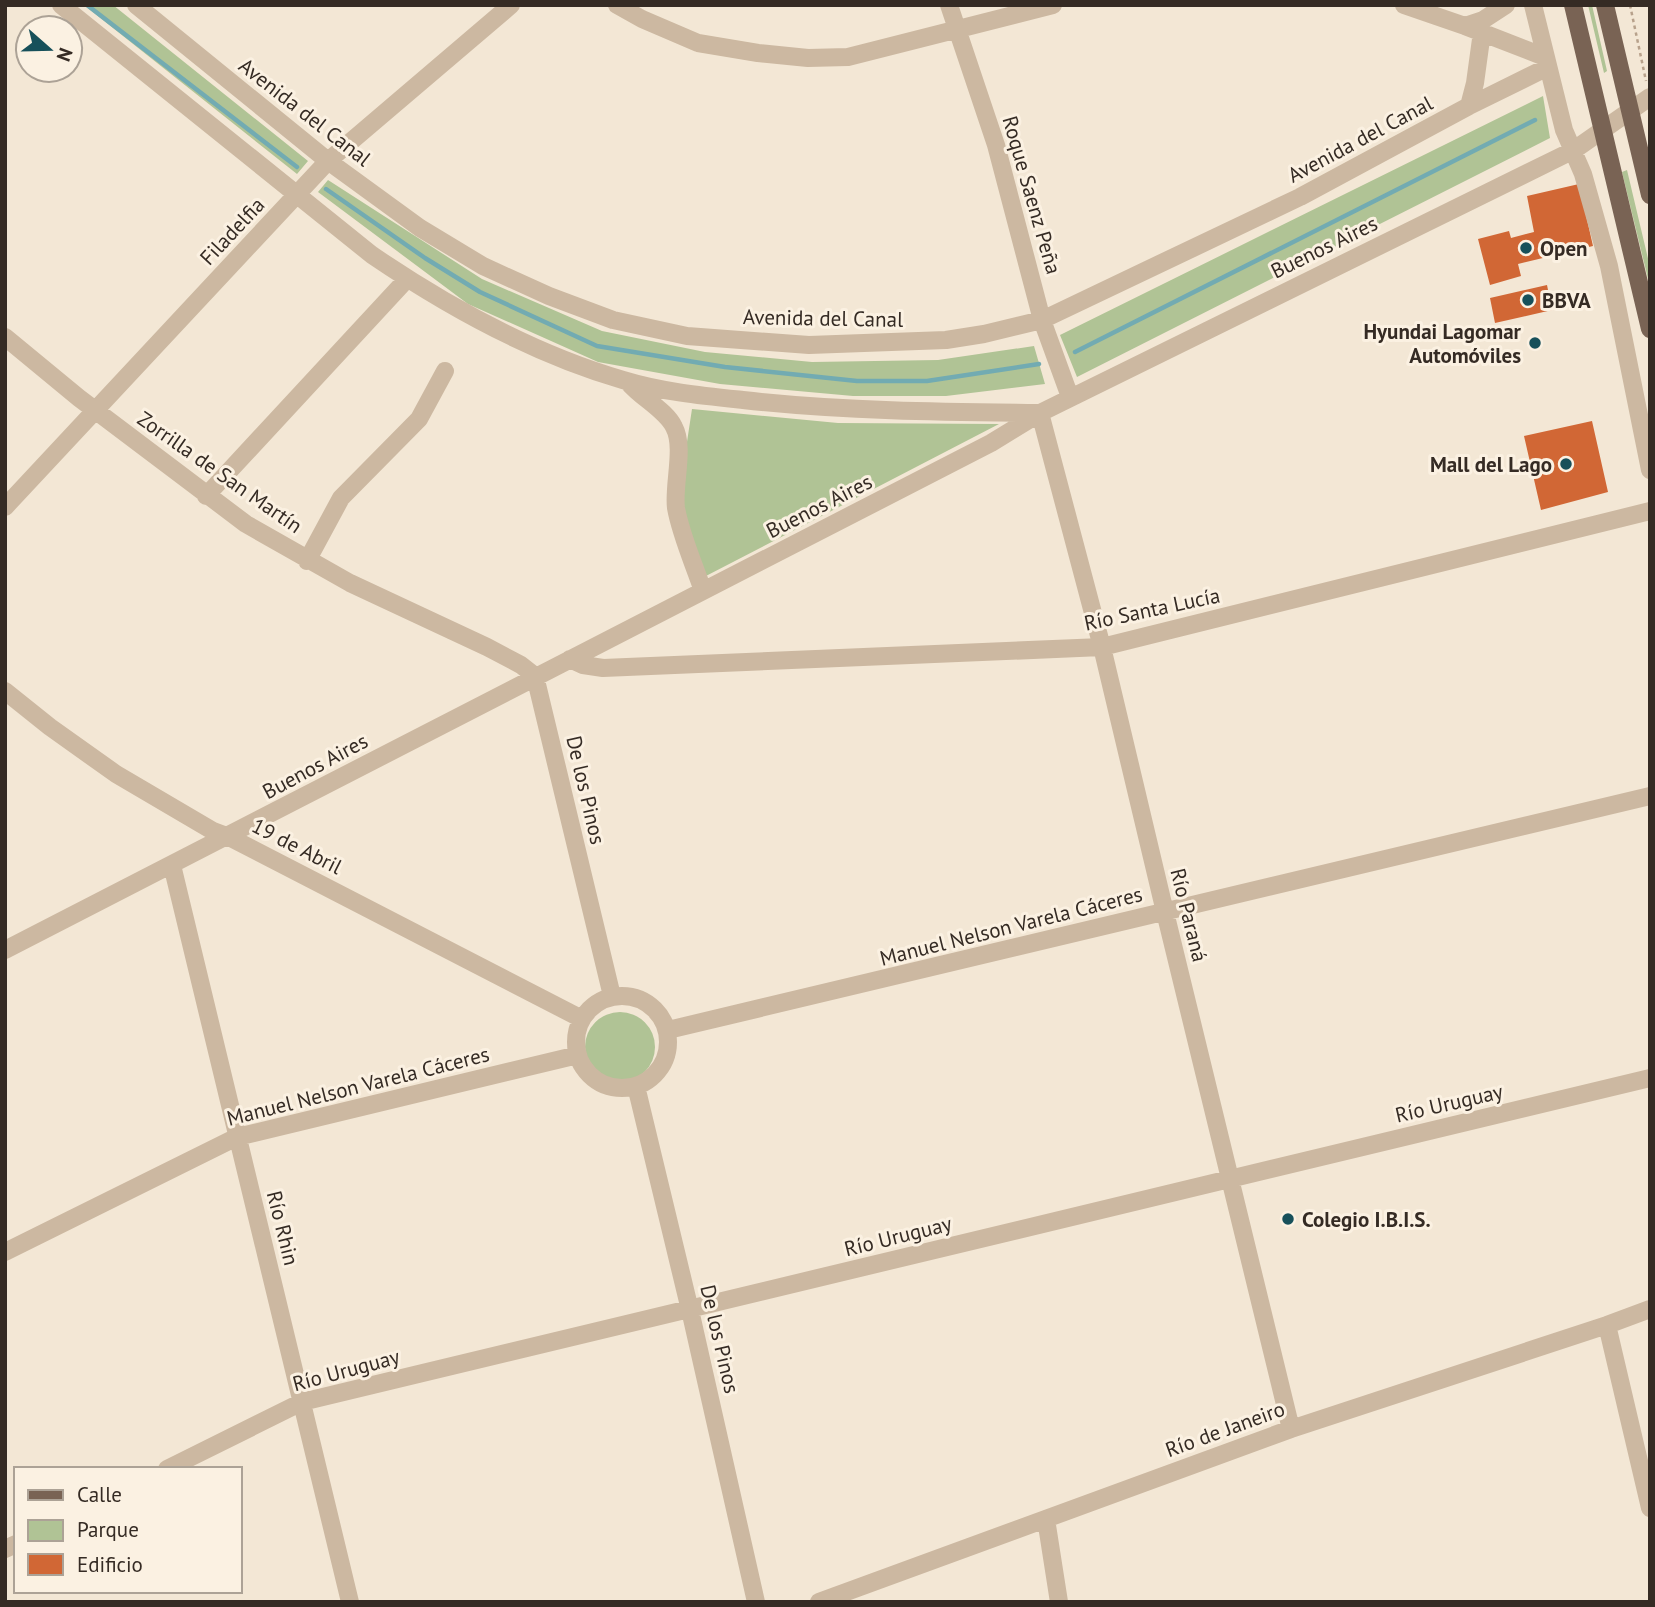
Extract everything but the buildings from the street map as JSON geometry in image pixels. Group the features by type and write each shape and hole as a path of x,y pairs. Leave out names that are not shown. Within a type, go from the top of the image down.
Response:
{"main road":[{"path":"1573,5 1650,329"},
{"path":"1605,5 1650,195"}],"street":[{"path":"61,5 372,255 407,279 480,321 532,346 628,382 694,394 805,407 900,412 1040,413"},
{"name":"Avenida del Canal","path":"136,5 328,161 421,228 483,266 549,296 613,320 687,336 809,345 946,340 1042,320 1300,197 1546,62"},
{"name":"Filadelfia","path":"5,507 328,161 511,5"},
{"path":"617,5 698,43 808,58 848,57 1052,5"},
{"name":"Roque Saenz Peña","path":"949,5 996,145 1042,320 1070,397"},
{"path":"1405,5 1474,29 1546,62"},
{"path":"1469,106 1475,83 1474,29 1506,5"},
{"path":"1533,5 1563,130 1574,150 1609,265 1650,470"},
{"name":"Buenos Aires","path":"5,950 991,443 1070,397 1574,150 1649,97"},
{"path":"1609,265 1639,283"},
{"path":"206,496 407,279"},
{"name":"Zorrilla de San Martín","path":"5,337 95,410 246,524 307,561 487,647 535,677"},
{"path":"307,561 341,498 419,419 445,370"},
{"path":"628,382 668,417 676,430 677,508 683,536 703,591"},
{"name":"Río Paraná","path":"1040,413 1102,647 1291,1429"},
{"name":"Río Santa Lucía","path":"570,659 583,665 615,668 1102,647 1650,511"},
{"name":"De los Pinos","path":"535,677 612,996"},
{"name":"19 de Abril","path":"5,691 116,774 213,831 582,1019"},
{"name":"Manuel Nelson Varela Cáceres","path":"668,1030 1650,796"},
{"name":"Río Rhin","path":"172,865 350,1602"},
{"path":"626,995 646,1002 662,1017 668,1030 669,1045 659,1071 636,1086 607,1086 594,1079 584,1068 578,1055 576,1043 582,1019 600,1001 612,996 626,995"},
{"name":"Manuel Nelson Varela Cáceres","path":"5,1252 237,1137 578,1055"},
{"name":"Río Uruguay","path":"171,1467 302,1402 1650,1078"},
{"name":"De los Pinos","path":"636,1086 756,1602"},
{"name":"Río de Janeiro","path":"819,1602 1291,1429 1607,1325 1650,1308"},
{"path":"1607,1325 1650,1508"},
{"path":"1046,1519 1059,1602"}],"path":[{"path":"1630,5 1649,97"}],"green space":[{"path":"84,5 113,5 308,161 297,174"},
{"path":"1588,5 1592,5 1607,71 1604,73"},
{"path":"1543,96 1550,138 1077,377 1060,335"},
{"path":"1627,170 1650,267 1650,287 1622,172"},
{"path":"328,180 482,279 602,331 705,352 812,362 938,360 1034,346 1045,384 946,396 853,396 720,384 598,362 468,304 318,192"},
{"path":"692,409 838,423 999,424 704,577 678,501"},
{"path":"620,1012 645,1022 655,1047 645,1072 620,1082 595,1072 585,1047 595,1022"}],"waterway":[{"path":"87,5 297,167"},
{"path":"1075,352 1535,120"},
{"path":"326,189 425,258 480,292 597,346 725,367 857,381 927,381 1039,364"}],"place":[{"name":"Open","path":"1526,248"},
{"name":"BBVA","path":"1528,300"},
{"name":"Hyundai Lagomar Automóviles","path":"1535,343"},
{"name":"Mall del Lago","path":"1566,464"},
{"name":"Colegio I.B.I.S.","path":"1288,1219"}]}
